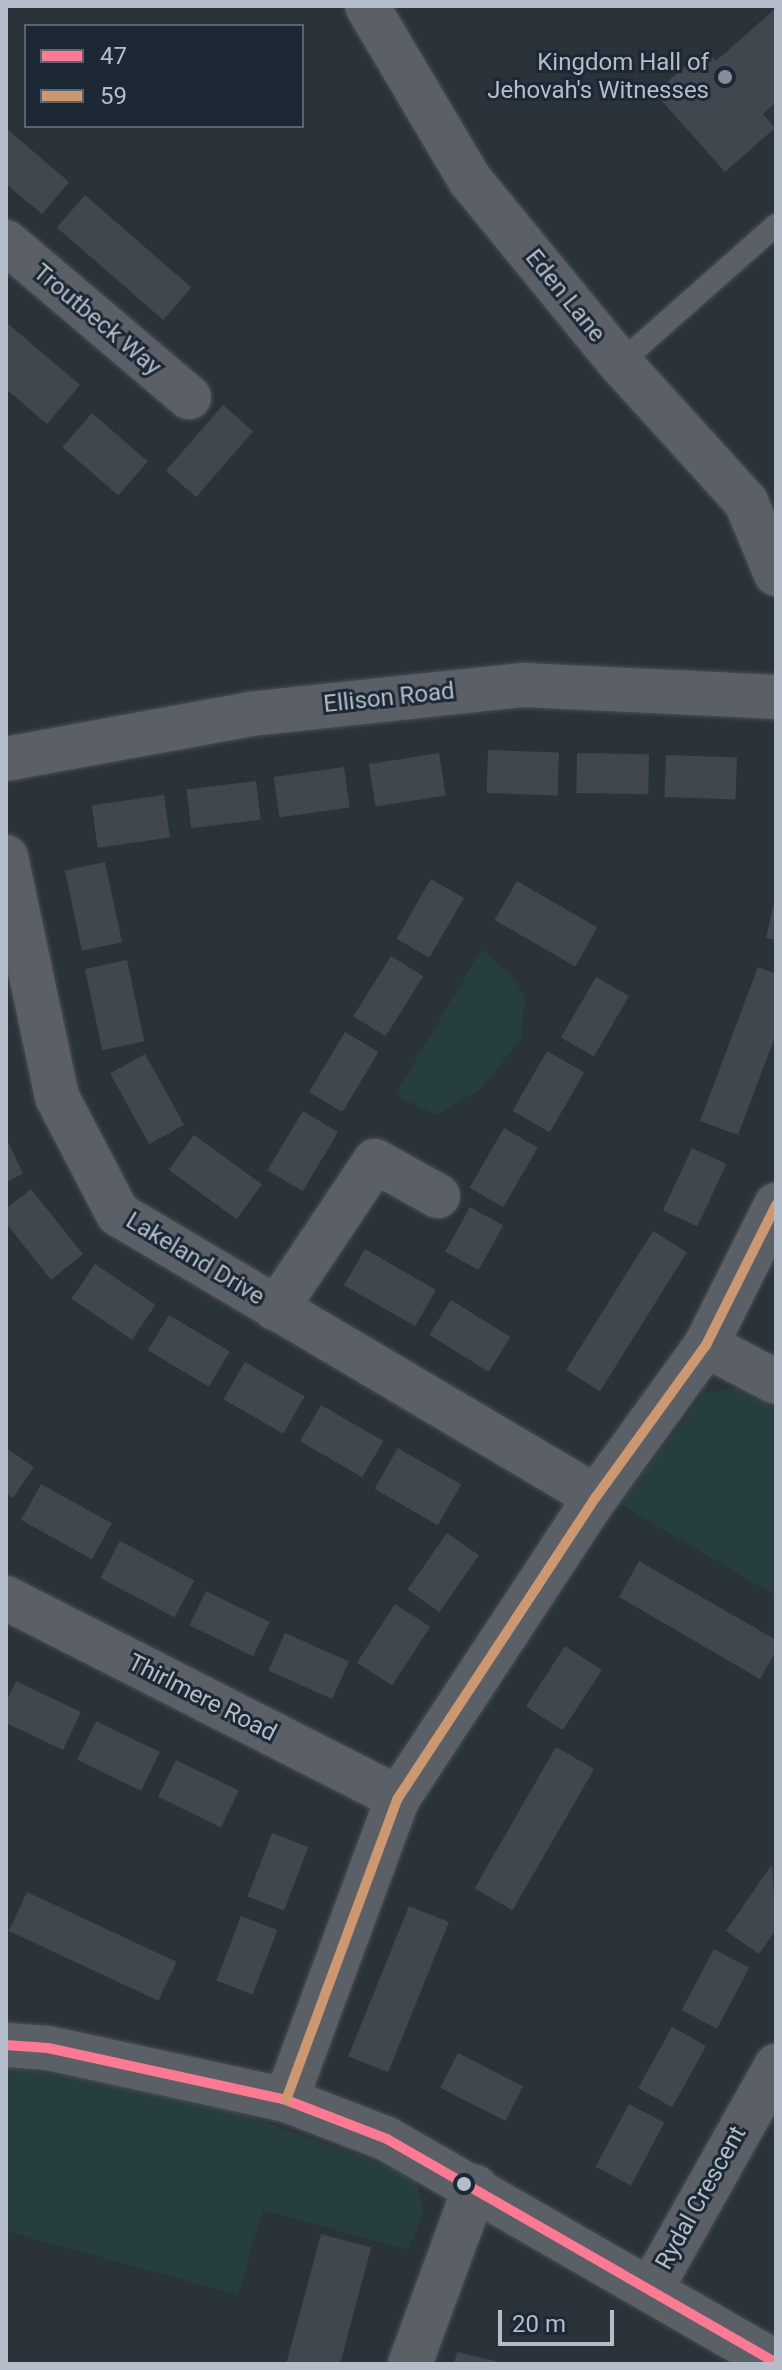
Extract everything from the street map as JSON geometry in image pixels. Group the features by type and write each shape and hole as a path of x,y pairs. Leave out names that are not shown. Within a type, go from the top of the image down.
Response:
{"street":[{"name":"Eden Lane","path":"367,6 470,180 620,363 746,502 776,574"},
{"name":"Troutbeck Way","path":"6,242 189,397"},
{"name":"Ellison Road","path":"6,759 250,714 433,692 523,685 776,697"},
{"name":"Lakeland Drive","path":"6,857 57,1097 118,1214 596,1497"},
{"path":"276,1309 375,1161 438,1196"},
{"path":"286,2100 398,1798 596,1497 706,1345 776,1205"},
{"path":"706,1345 776,1382"},
{"name":"Thirlmere Road","path":"6,1598 398,1798"},
{"path":"6,2045 48,2048 286,2100 387,2139 776,2363"},
{"name":"Rydal Crescent","path":"651,2289 776,2066"},
{"path":"410,2364 475,2187"}],"lane":[{"path":"620,363 776,225"}],"green space":[{"path":"482,949 515,979 525,1000 521,1039 480,1090 436,1115 395,1095"},
{"path":"738,1388 776,1410 776,1596 620,1504 704,1393"},
{"path":"6,2068 75,2077 239,2113 416,2176 423,2214 408,2250 263,2210 238,2295 6,2231"}],"building":[{"name":"Kingdom Hall of Jehovah's Witnesses","path":"776,8 776,102 763,114 775,128 725,172 655,93 705,49 716,61"},
{"path":"6,128 69,182 42,214 6,184"},
{"path":"85,195 191,288 163,320 57,227"},
{"path":"6,322 80,385 47,424 6,389"},
{"path":"223,405 253,431 196,497 166,471"},
{"path":"92,413 148,462 118,496 62,447"},
{"path":"488,750 559,752 557,795 486,793"},
{"path":"439,753 446,795 376,807 369,764"},
{"path":"577,753 649,754 648,794 576,793"},
{"path":"666,755 737,757 735,799 665,797"},
{"path":"344,767 350,808 279,817 274,777"},
{"path":"256,781 261,820 191,828 187,790"},
{"path":"164,795 170,838 98,848 92,805"},
{"path":"105,862 122,942 82,951 65,871"},
{"path":"431,879 464,898 429,958 396,939"},
{"path":"517,881 598,928 575,966 494,920"},
{"path":"776,899 776,940 766,938"},
{"path":"391,956 423,976 386,1036 353,1016"},
{"path":"127,960 144,1041 102,1050 85,969"},
{"path":"758,967 776,974 776,1034 738,1135 700,1121"},
{"path":"596,977 629,996 594,1057 561,1038"},
{"path":"345,1032 378,1052 342,1112 309,1092"},
{"path":"547,1051 584,1072 550,1132 512,1111"},
{"path":"145,1054 184,1125 149,1144 110,1073"},
{"path":"303,1111 338,1132 303,1191 267,1170"},
{"path":"504,1128 538,1148 503,1207 470,1188"},
{"path":"194,1135 262,1184 237,1219 169,1170"},
{"path":"6,1137 23,1174 6,1182"},
{"path":"692,1148 726,1164 697,1227 663,1211"},
{"path":"31,1189 83,1254 51,1280 6,1223 6,1209"},
{"path":"470,1207 503,1225 479,1270 445,1252"},
{"path":"653,1231 687,1252 600,1391 566,1370"},
{"path":"365,1249 436,1290 415,1326 344,1285"},
{"path":"95,1264 156,1305 132,1340 72,1299"},
{"path":"451,1300 510,1337 489,1372 429,1335"},
{"path":"169,1315 230,1352 209,1387 148,1350"},
{"path":"245,1362 305,1396 283,1434 224,1399"},
{"path":"321,1405 383,1441 362,1477 300,1441"},
{"path":"6,1448 34,1467 13,1498 6,1494"},
{"path":"398,1448 461,1484 438,1525 374,1489"},
{"path":"41,1484 112,1523 92,1559 21,1520"},
{"path":"447,1533 479,1555 439,1612 407,1590"},
{"path":"120,1541 194,1580 174,1618 100,1578"},
{"path":"639,1561 776,1640 776,1651 760,1679 619,1597"},
{"path":"206,1591 270,1622 253,1656 189,1625"},
{"path":"395,1604 430,1627 392,1686 357,1663"},
{"path":"285,1633 349,1661 332,1699 268,1670"},
{"path":"565,1646 602,1670 563,1730 526,1706"},
{"path":"16,1681 81,1712 63,1750 6,1723 6,1702"},
{"path":"96,1721 160,1752 141,1791 77,1760"},
{"path":"556,1747 594,1769 513,1910 474,1888"},
{"path":"176,1760 239,1791 221,1828 158,1797"},
{"path":"272,1833 308,1847 284,1910 248,1896"},
{"path":"772,1864 776,1930 759,1954 726,1931"},
{"path":"27,1892 177,1962 158,2001 9,1931"},
{"path":"409,1906 449,1922 388,2072 348,2056"},
{"path":"241,1916 277,1930 253,1994 216,1980"},
{"path":"714,1949 749,1968 717,2029 682,2010"},
{"path":"672,2027 706,2046 672,2107 638,2088"},
{"path":"458,2053 523,2086 505,2121 440,2088"},
{"path":"629,2104 664,2123 631,2185 596,2167"},
{"path":"321,2234 371,2247 340,2364 286,2364"},
{"path":"457,2352 503,2363 503,2364 454,2364"}],"transit line":[{"name":"59","path":"286,2100 398,1798 596,1497 706,1345 776,1205"},
{"name":"47","path":"6,2045 48,2048 286,2100 387,2139 776,2363"}],"place":[{"name":"Kingdom Hall of Jehovah's Witnesses","path":"725,77"}]}
